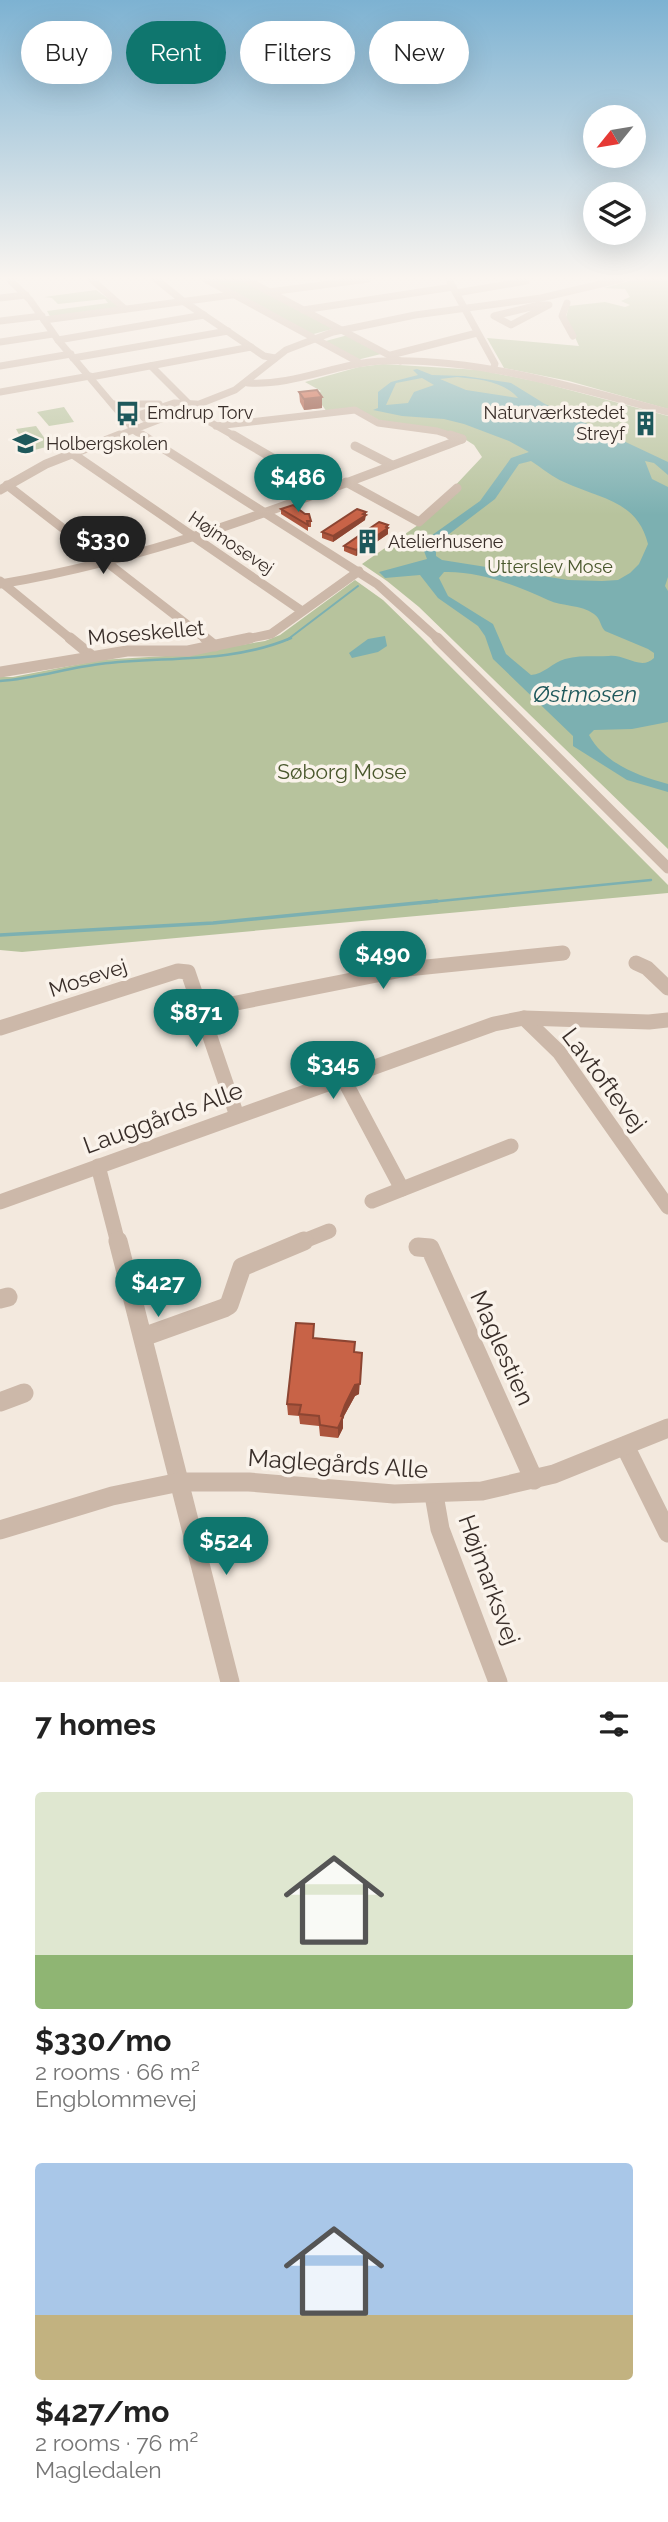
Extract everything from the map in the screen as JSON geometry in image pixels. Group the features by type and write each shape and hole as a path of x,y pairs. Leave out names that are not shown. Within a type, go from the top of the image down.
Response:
{"street":[{"path":"0,366 61,357"},
{"path":"73,357 135,430 377,584 440,641 668,868"},
{"path":"0,392 195,357"},
{"path":"349,357 360,363"},
{"path":"395,357 401,361"},
{"path":"491,357 495,364 493,370"},
{"path":"215,646 109,562 4,488 46,464 135,430 148,421 188,406 204,404 248,383 275,358"},
{"path":"248,383 286,383 360,363 401,361 493,370 668,412"},
{"path":"150,366 188,406 216,426 326,489"},
{"path":"114,404 188,406"},
{"path":"148,421 141,414 174,404"},
{"path":"1,582 109,562 195,538 462,439 437,431 378,423 355,411 216,426"},
{"path":"355,446 392,465"},
{"name":"Højmosevej","path":"73,454 302,611"},
{"path":"345,482 419,523 457,488"},
{"name":"Moseskellet","path":"0,672 127,651 188,651 271,634 359,571"},
{"path":"1,582 92,656"},
{"path":"237,1116 201,1010 407,969 563,953"},
{"path":"636,963 648,968 668,988"},
{"name":"Mosevej","path":"0,1028 178,971 188,972 201,1010"},
{"name":"Lauggårds Alle","path":"0,1202 494,1024 524,1018 640,1022 668,1020"},
{"name":"Lavtoftevej","path":"524,1018 559,1052 668,1207"},
{"path":"344,1078 402,1189"},
{"path":"372,1201 511,1146"},
{"path":"98,1166 230,1682"},
{"path":"143,1337 229,1305 242,1267 329,1231"},
{"name":"Maglestien","path":"418,1247 430,1248 534,1480"},
{"path":"0,1402 23,1393"},
{"name":"Maglegårds Alle","path":"0,1530 134,1490 181,1482 239,1482 363,1493 434,1495 484,1491 534,1480 668,1427"},
{"path":"625,1446 668,1533"},
{"name":"Højmarksvej","path":"434,1495 440,1529 498,1682"}],"green space":[{"path":"498,357 668,357 668,409 569,381 504,368"},
{"name":"Utterslev Mose","path":"383,364 479,370 539,382 668,416 668,849 419,607 362,564 418,525 482,457 474,445 463,438 383,423 355,409 327,412 315,395 321,391 305,382 359,367"},
{"path":"64,407 74,422 49,426 37,412"},
{"path":"36,426 50,446 23,453 16,442 22,440 16,429"},
{"name":"Søborg Mose","path":"355,580 383,600 420,636 668,885 668,893 22,952 0,950 0,677 13,677 100,660 181,655 265,641 280,635"}],"water":[{"name":"Østmosen","path":"413,370 432,375 464,376 511,383 545,404 668,462 668,475 654,463 645,461 652,479 668,487 668,577 665,586 668,591 668,722 632,729 594,730 589,735 595,745 613,761 645,777 668,784 668,792 627,780 573,746 573,736 493,659 485,636 478,626 438,598 420,575 385,578 379,572 427,559 421,543 480,501 511,458 529,452 509,441 464,424 373,410 378,408 378,392 391,382 418,375","holes":["457,377 490,382 505,388 518,398 466,390 440,379","422,378 434,385 414,392 408,403 386,405 396,383","531,461 560,480 603,497 626,510 643,529 648,544 639,564 618,580 568,580 442,560 436,556 436,544 495,499 519,464","444,572 484,576 554,602 589,611 596,616 605,631 648,649 654,653 654,658 649,662 638,663 615,656 576,657 565,659 531,675 506,654 493,624 448,596 439,578"]},
{"path":"385,636 387,646 378,652 352,658 349,653 368,639"}],"building":[{"path":"317,390 322,397 304,399 299,392"},
{"path":"293,505 309,514 311,521 307,521 308,525 281,509"},
{"path":"357,509 366,512 363,514 366,515 333,536 322,532"},
{"path":"379,522 388,525 388,528 356,550 344,546"},
{"path":"296,1323 314,1324 313,1338 355,1342 354,1352 362,1353 360,1384 355,1385 345,1405 338,1428 320,1425 319,1416 299,1414 301,1405 287,1404"}],"waterway":[{"path":"288,639 358,586"},
{"path":"0,681 100,664 221,656 288,639"},
{"path":"420,903 651,880"},
{"path":"0,935 213,923 437,901"}],"place":[{"name":"Emdrup Torv","path":"127,413"},
{"name":"Naturværkstedet Streyf","path":"645,423"},
{"name":"Holbergskolen","path":"26,444"},
{"name":"Atelierhusene","path":"368,542"}]}
